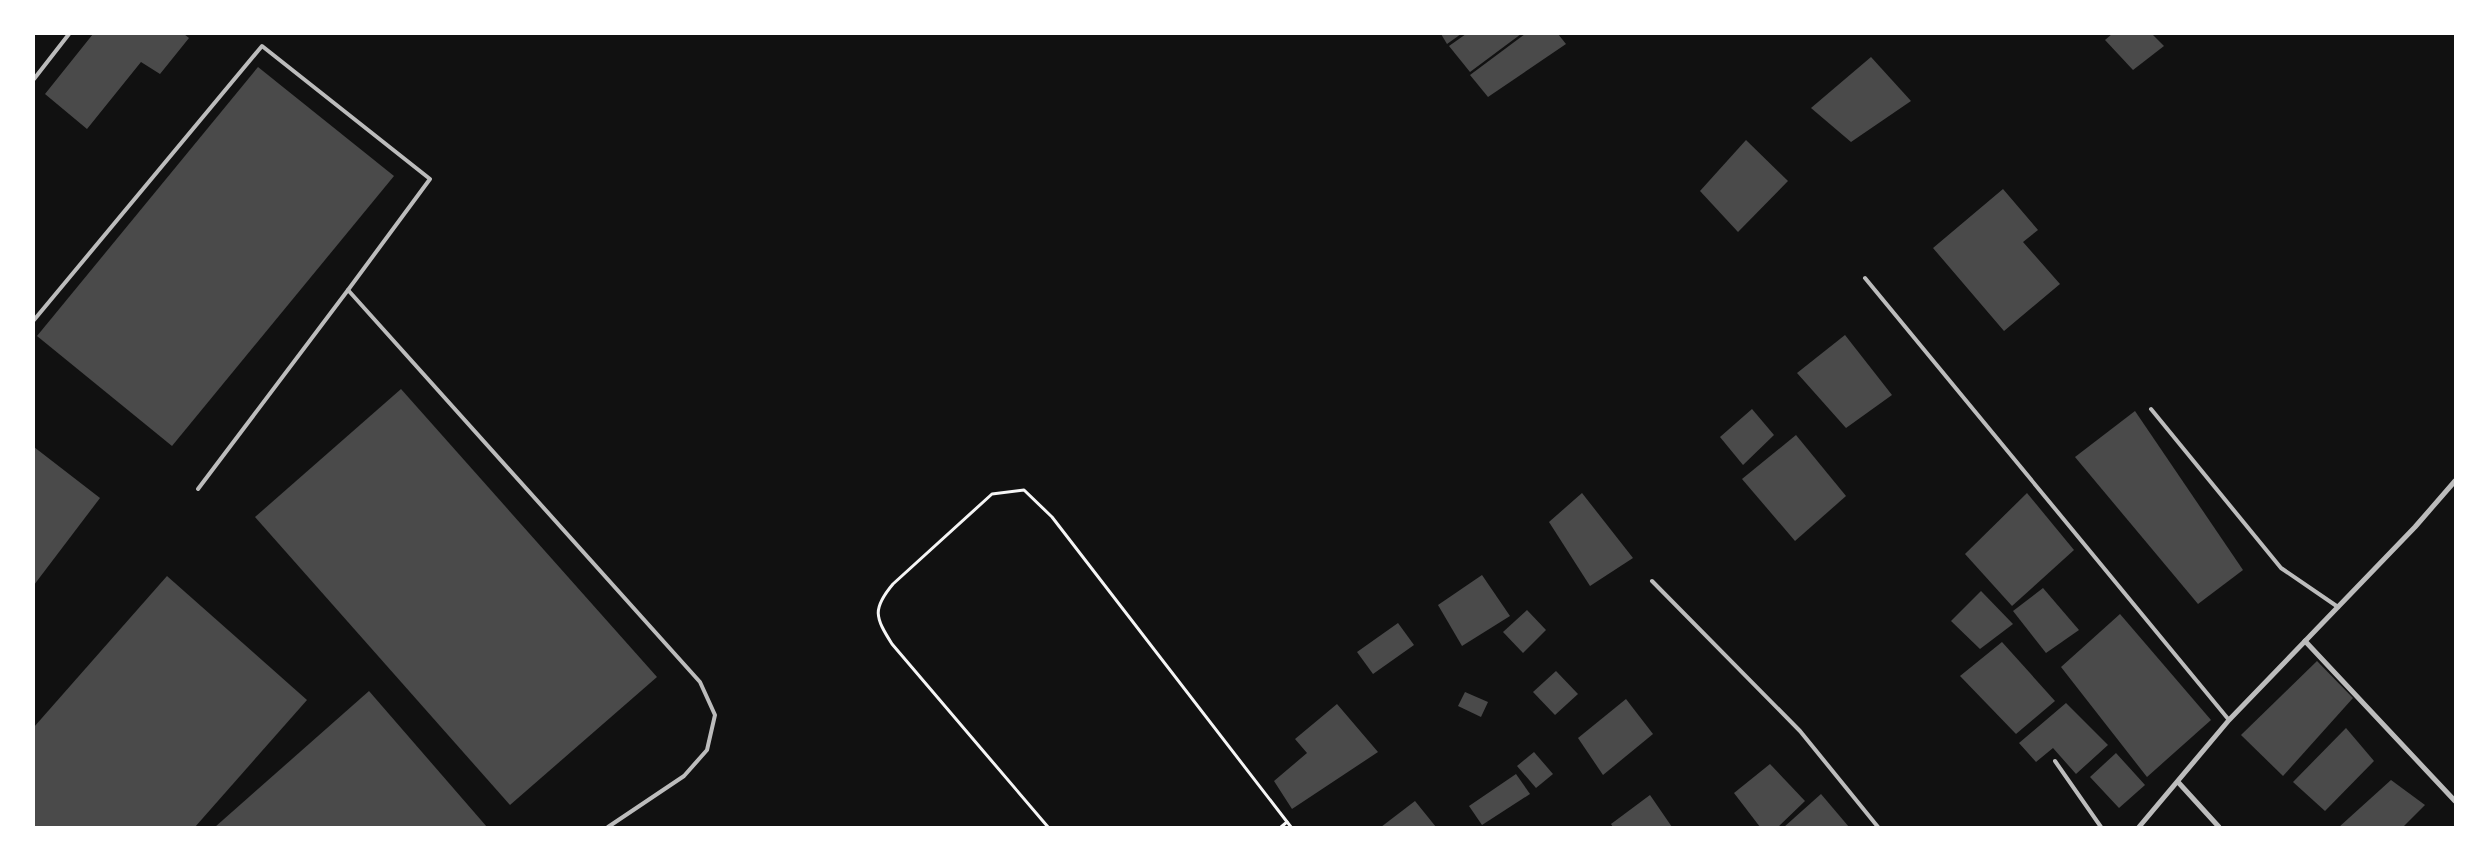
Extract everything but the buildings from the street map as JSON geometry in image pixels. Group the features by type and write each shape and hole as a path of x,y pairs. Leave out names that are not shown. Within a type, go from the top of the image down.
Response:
{"street":[{"path":"2139,827 2229,720 2415,528 2455,481"},
{"path":"2305,641 2455,801"},
{"path":"2178,782 2219,827"}],"lane":[{"path":"34,80 69,34"},
{"path":"34,320 262,46 430,179 198,489"},
{"path":"1865,278 2229,720"},
{"path":"348,290 700,682 715,715 707,750 684,776 608,827"},
{"path":"2152,409 2281,568 2338,607"},
{"path":"1652,581 1800,731 1878,827"},
{"path":"2055,761 2101,827"}],"path":[{"path":"1048,827 892,644 878,622 879,600 893,584 992,494 1024,490 1052,517 1291,827"},
{"path":"1282,827 1286,822"}]}
